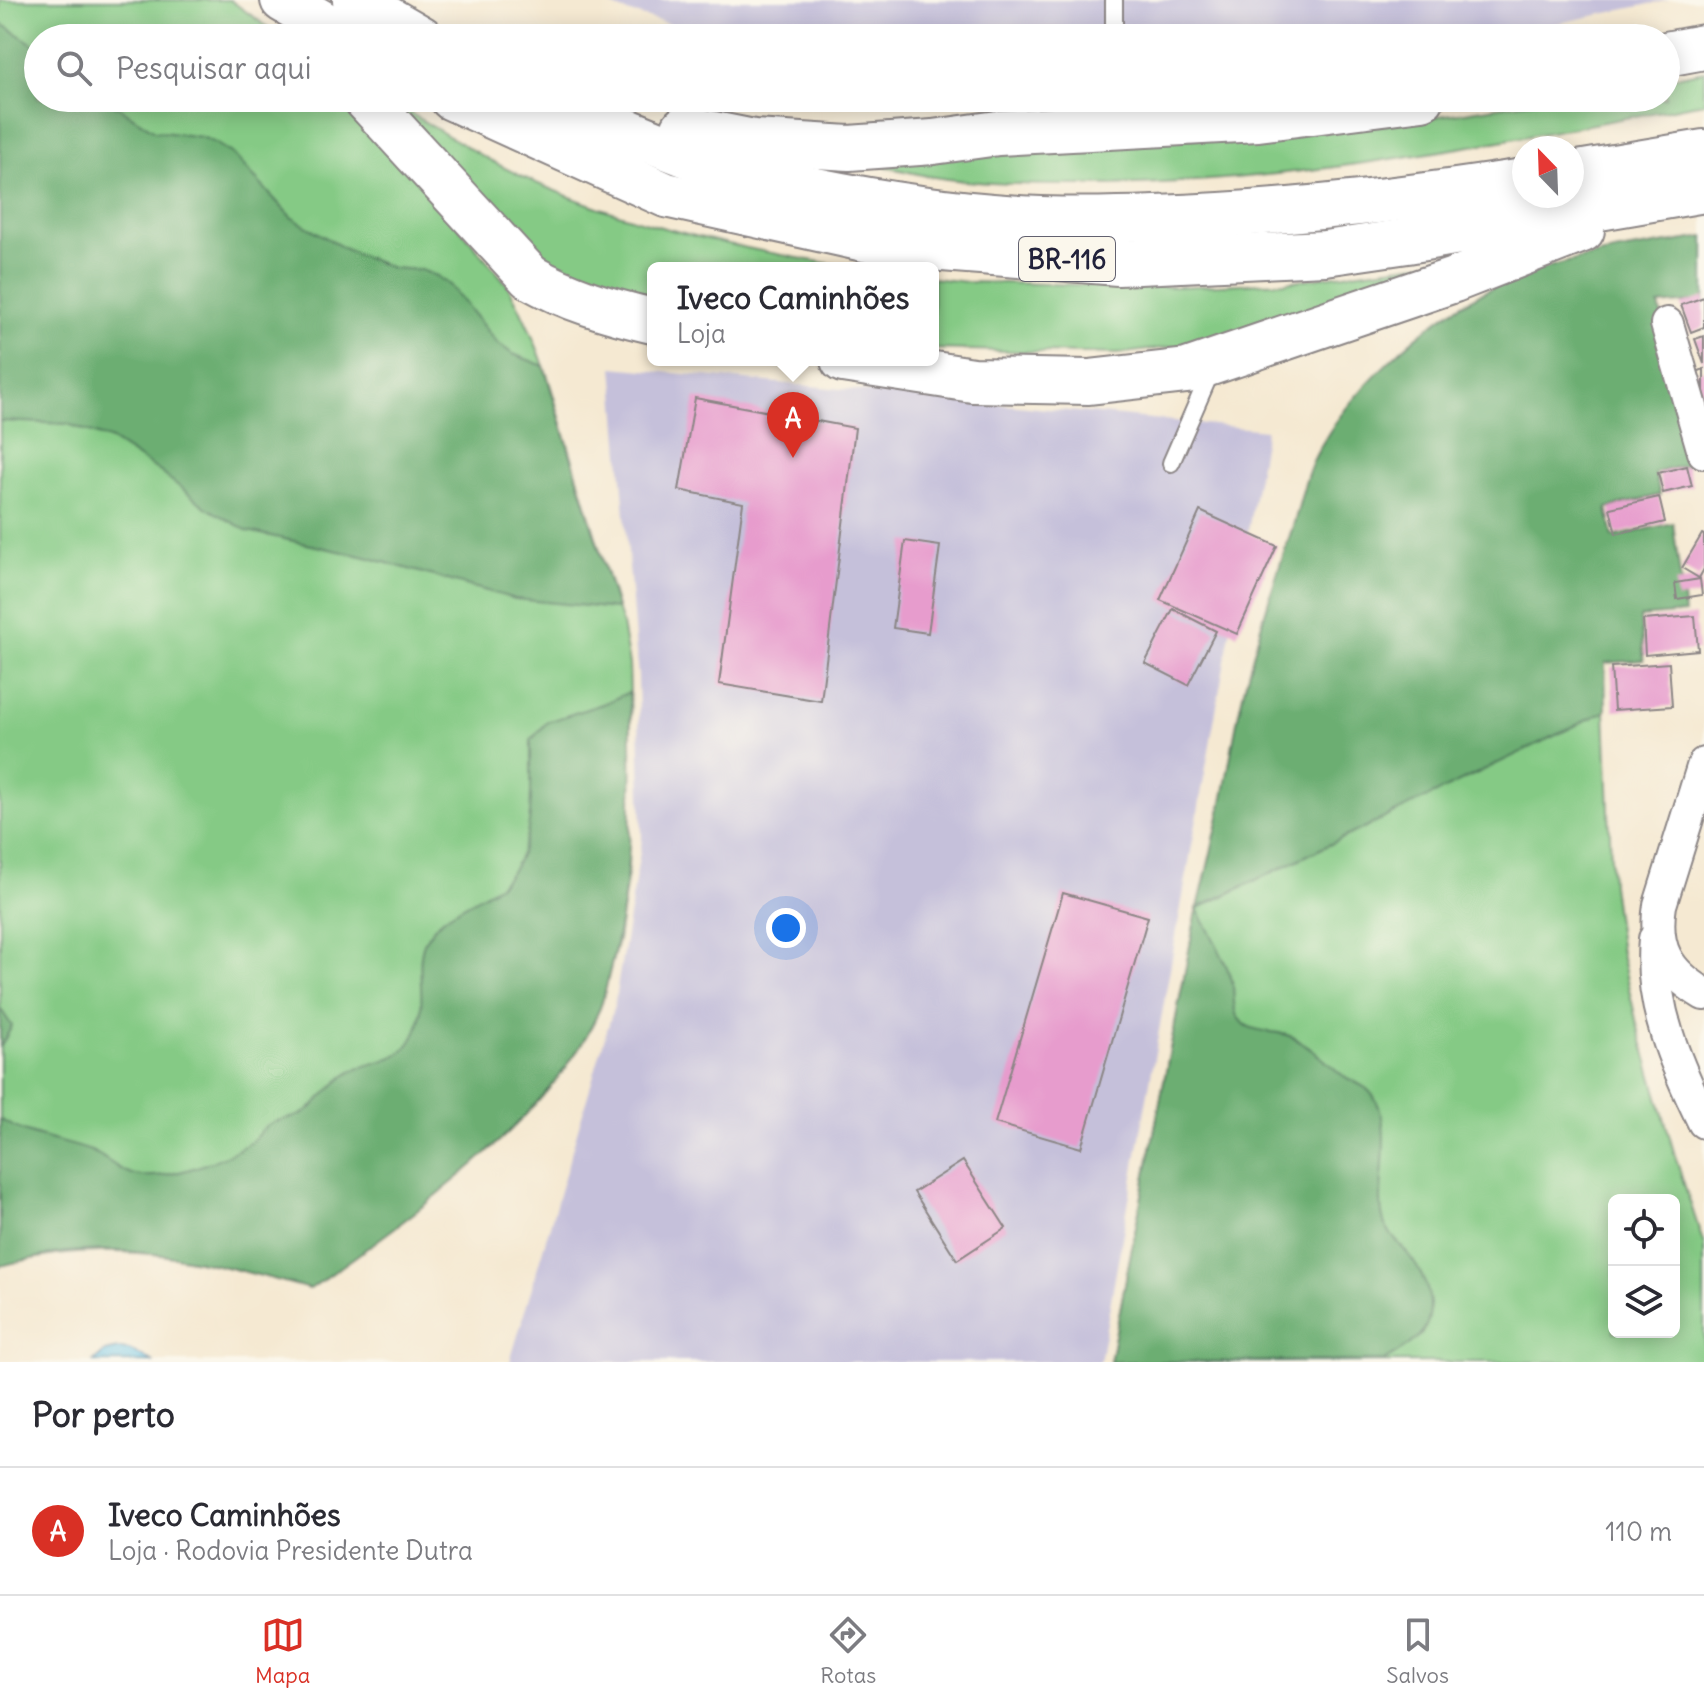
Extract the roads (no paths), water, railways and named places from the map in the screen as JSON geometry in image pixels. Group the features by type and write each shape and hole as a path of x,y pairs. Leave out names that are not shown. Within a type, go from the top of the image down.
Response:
{"highway":[{"path":"266,0 291,24"},
{"path":"283,0 324,24"},
{"path":"355,0 397,24"},
{"path":"1680,51 1704,47"},
{"path":"378,112 530,277 559,294 647,320"},
{"name":"BR-116","path":"483,112 666,195 891,245 1118,263 1325,253 1686,193"},
{"name":"BR-116","path":"584,112 680,152 780,183 994,217 1099,220 1216,216 1319,209 1512,183"},
{"path":"608,112 754,142 849,148 933,142 1113,113 1258,119 1313,112"},
{"path":"1584,172 1704,152"},
{"path":"882,366 973,380 1089,382 1187,371 1454,280 1686,193"}],"street":[{"path":"1667,324 1704,452"},
{"path":"1704,764 1660,905 1653,964 1656,997 1679,1068 1704,1122"},
{"path":"1657,924 1658,939 1671,967 1704,994"}],"lane":[{"path":"1114,0 1114,24"},
{"path":"1171,463 1215,362"}],"water":[{"path":"129,1350 154,1362 93,1362 105,1352"}],"place":[{"name":"Iveco Caminhões","path":"793,458"}]}
